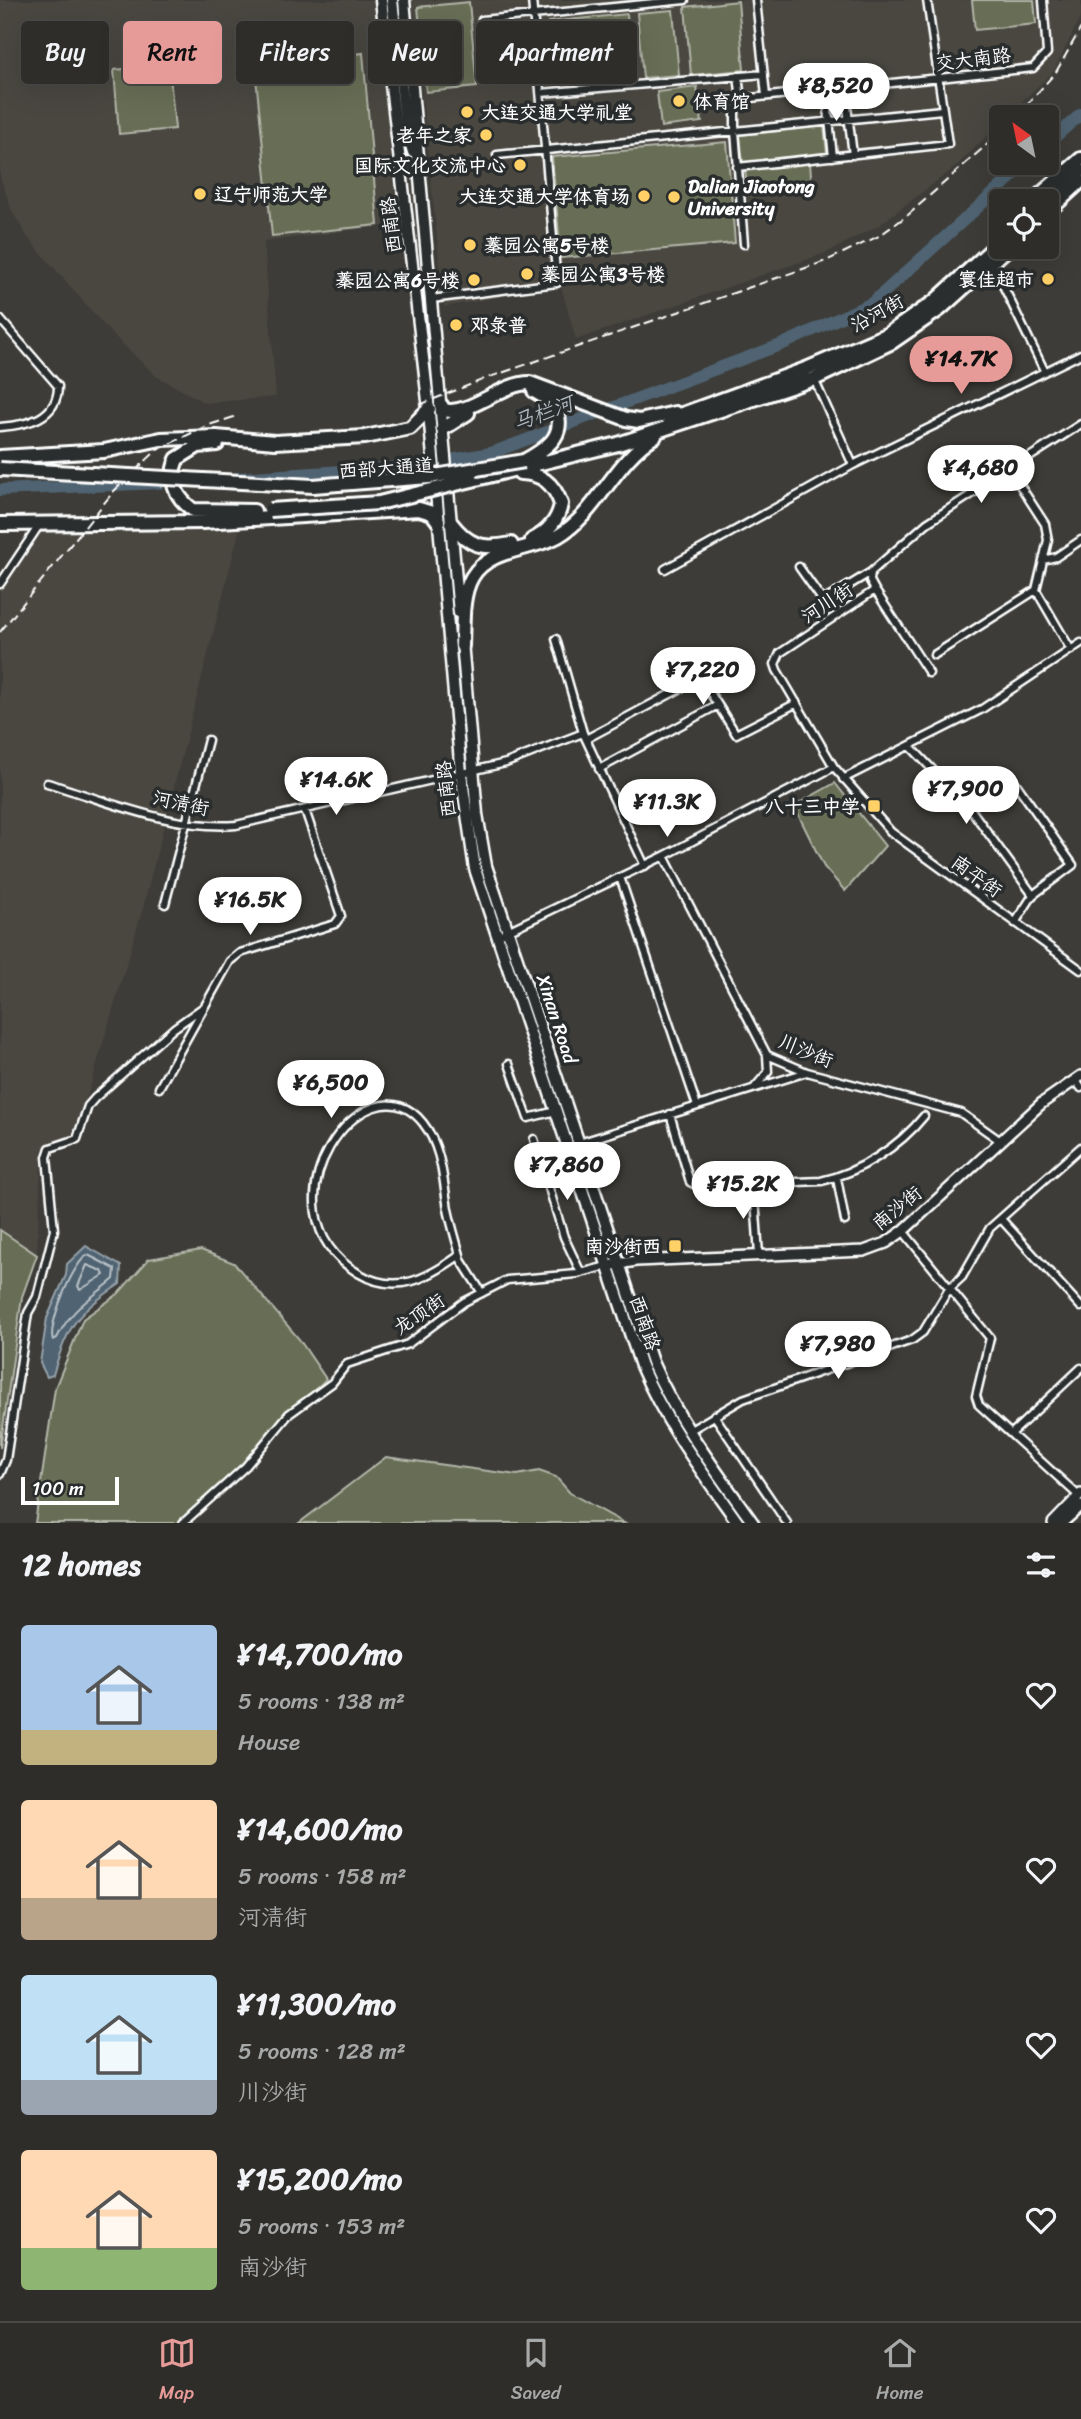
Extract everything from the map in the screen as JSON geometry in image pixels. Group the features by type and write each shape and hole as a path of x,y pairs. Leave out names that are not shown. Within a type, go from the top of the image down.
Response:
{"highway":[{"path":"1047,189 1081,159"},
{"path":"1059,194 1081,171"},
{"path":"1059,194 1081,181"},
{"path":"1059,209 1081,191"},
{"path":"888,334 989,243"},
{"name":"沿河街","path":"758,391 888,334 934,302 989,252"},
{"name":"沿河街","path":"758,391 814,379 892,342 948,302 996,259"},
{"path":"948,302 1000,259"},
{"path":"0,457 104,451 161,439 216,437 317,441 395,432 410,428 435,407 456,412 517,383 542,385 626,419 639,421 716,402"},
{"path":"439,432 456,419 515,392 532,391 553,402 560,420 559,430 547,449 524,461"},
{"name":"西部大通道","path":"0,469 313,486 429,477 524,461 616,437 716,402 758,391"},
{"name":"西部大通道","path":"0,476 314,493 472,480 618,444 730,407 758,391"},
{"path":"462,646 467,591 478,569 490,559 532,548 573,525 630,456 652,438 730,407"},
{"path":"251,440 198,446 177,459 172,477 179,498 193,510 203,512 367,504 472,480"},
{"path":"0,524 203,522 419,509 432,513 462,538 485,549 532,540 543,535 553,524 561,504 546,480 534,473 503,474"}],"main road":[{"name":"西南路","path":"381,0 392,107 448,489"},
{"path":"392,0 406,128 416,165"},
{"name":"西南路","path":"404,0 415,101 416,165 431,299 435,407"},
{"path":"401,165 406,128"},
{"name":"西南路","path":"439,432 436,491 444,522 461,773 475,869 607,1266 656,1400 738,1523"},
{"name":"Xinan Road","path":"448,489 444,522 462,646 486,866 510,930 652,1362 666,1394 688,1431 753,1523"}],"street":[{"path":"431,299 557,283 532,0"},
{"path":"482,20 685,0"},
{"path":"757,0 766,96"},
{"path":"737,167 948,144 927,0"},
{"name":"交大南路","path":"741,99 1026,69 1040,63 1047,54 1044,0"},
{"path":"541,93 764,74"},
{"path":"738,76 741,99 735,109 735,131 744,244"},
{"path":"845,89 853,155"},
{"path":"826,90 833,157"},
{"path":"497,155 942,110"},
{"path":"993,265 1044,370"},
{"path":"0,318 58,386 58,397 40,419 25,425 0,427"},
{"path":"665,569 853,465 1081,354"},
{"path":"814,379 853,465"},
{"name":"河川街","path":"834,767 777,670 775,664 780,653 875,590 870,581 872,572 927,523 1081,424"},
{"path":"934,655 1036,590 1048,540 1045,524 1010,470"},
{"path":"0,584 40,524"},
{"path":"1044,560 1056,556 1081,540"},
{"path":"799,567 822,601 872,572"},
{"path":"875,590 929,673"},
{"path":"1036,590 1071,650"},
{"path":"556,639 585,736 645,866"},
{"path":"843,779 991,704 1081,643"},
{"name":"河清街","path":"47,783 186,824 209,827 236,825 506,764 585,736 689,684 706,686 718,705"},
{"path":"598,769 718,705 736,734 797,703"},
{"path":"165,904 208,740"},
{"path":"910,746 970,808 1033,895"},
{"path":"499,935 645,866 834,767"},
{"name":"南平街","path":"834,767 891,832 1081,970"},
{"path":"970,808 1012,778 1073,865 1033,895 1015,923"},
{"path":"159,1088 230,961 240,953 335,924 341,916 305,810"},
{"name":"川沙街","path":"664,856 767,1055 807,1072 961,1113 999,1140"},
{"path":"620,877 698,1106"},
{"path":"0,1474 6,1460 28,1313 37,1297 54,1230 47,1157 50,1149 77,1139 88,1107 95,1098 174,1028 205,1006"},
{"path":"754,1088 768,1072 767,1055"},
{"path":"509,1064 528,1118 556,1111"},
{"path":"579,1143 807,1072"},
{"path":"1078,1077 1081,1088"},
{"name":"南沙街","path":"607,1266 618,1263 864,1251 903,1231 999,1140 1055,1092 1078,1077"},
{"path":"460,1255 429,1277 408,1283 386,1283 360,1275 338,1259 317,1217 315,1182 323,1158 341,1129 356,1116 384,1105 411,1112 424,1124 445,1175 448,1208 460,1255 482,1293"},
{"path":"670,1114 690,1182 698,1186 837,1178 881,1153 913,1130 924,1116"},
{"path":"534,1139 564,1237 582,1273"},
{"path":"688,1431 743,1399 912,1340 932,1319 949,1289 962,1277 990,1228 1081,1147"},
{"path":"837,1178 845,1221"},
{"path":"754,1184 759,1255"},
{"path":"1000,1219 1081,1307"},
{"path":"903,1231 990,1338 976,1396 979,1405 1080,1499"},
{"name":"龙顶街","path":"183,1523 246,1466 289,1414 332,1383 347,1364 408,1344 464,1302 507,1280 582,1273 607,1266"},
{"path":"1011,1434 1081,1368"},
{"path":"714,1415 787,1523"},
{"path":"1053,1523 1080,1499"},
{"path":"1062,1523 1080,1499"}],"shaded area":[{"name":"辽宁师范大学","path":"0,0 376,0 378,21 368,21 368,84 384,84 397,224 264,242 276,397 205,403 156,376 110,332 28,238 12,211 0,177"},
{"name":"Dalian Jiaotong University","path":"412,0 1081,0 1081,17 1054,71 1019,105 989,105 989,134 954,168 878,226 826,253 576,340 561,286 444,307 421,84 462,84 462,21 414,21"},
{"path":"39,528 240,528 143,908 76,1135 42,1149 37,1255 0,1230 0,577"}],"green space":[{"path":"972,0 1034,0 1036,24 975,30"},
{"path":"738,1 744,70 691,75 685,7"},
{"path":"469,2 477,87 426,92 425,84 462,84 462,21 419,21 418,7"},
{"path":"673,10 679,75 643,78 637,13"},
{"path":"627,14 628,21 558,21"},
{"path":"363,53 378,225 272,236 257,84 354,84 354,54"},
{"path":"123,69 123,84 171,84 175,129 119,134 114,70"},
{"name":"体育馆","path":"697,87 702,122 661,127 657,92"},
{"path":"824,126 827,154 743,163 740,135"},
{"name":"大连交通大学体育场","path":"727,142 735,243 561,258 552,157"},
{"path":"810,163 812,188 748,195 745,170"},
{"path":"835,783 885,846 845,891 824,867 794,806"},
{"path":"0,1230 37,1255 22,1297 0,1448"},
{"path":"201,1250 234,1263 299,1339 326,1379 237,1469 178,1523 35,1523 55,1388 83,1319 118,1294 149,1259"},
{"path":"386,1457 517,1475 539,1471 556,1477 570,1493 624,1523 299,1523"}],"water":[{"path":"86,1246 121,1266 120,1284 93,1303 76,1322 63,1344 53,1375 47,1377 40,1363 47,1318 66,1275 67,1264"}],"waterway":[{"name":"马栏河","path":"1059,133 1081,114"},
{"name":"马栏河","path":"238,478 416,466 491,453 783,344 872,303 1014,175"},
{"name":"马栏河","path":"0,490 160,483"}],"railway":[{"path":"1027,105 1056,72 1081,28"},
{"path":"419,405 487,378 826,261 879,236 908,215 989,143"},
{"path":"0,632 114,491 157,450 206,426 234,417"}],"place":[{"name":"体育馆","path":"679,101"},
{"name":"大连交通大学礼堂","path":"467,112"},
{"name":"老年之家","path":"486,135"},
{"name":"国际文化交流中心","path":"520,165"},
{"name":"辽宁师范大学","path":"200,194"},
{"name":"大连交通大学体育场","path":"644,196"},
{"name":"Dalian Jiaotong University","path":"674,197"},
{"name":"蓁园公寓5号楼","path":"470,245"},
{"name":"蓁园公寓3号楼","path":"527,274"},
{"name":"寰佳超市","path":"1048,279"},
{"name":"蓁园公寓6号楼","path":"474,280"},
{"name":"邓录普","path":"456,325"},
{"name":"八十三中学","path":"874,806"},
{"name":"南沙街西","path":"675,1246"}]}
